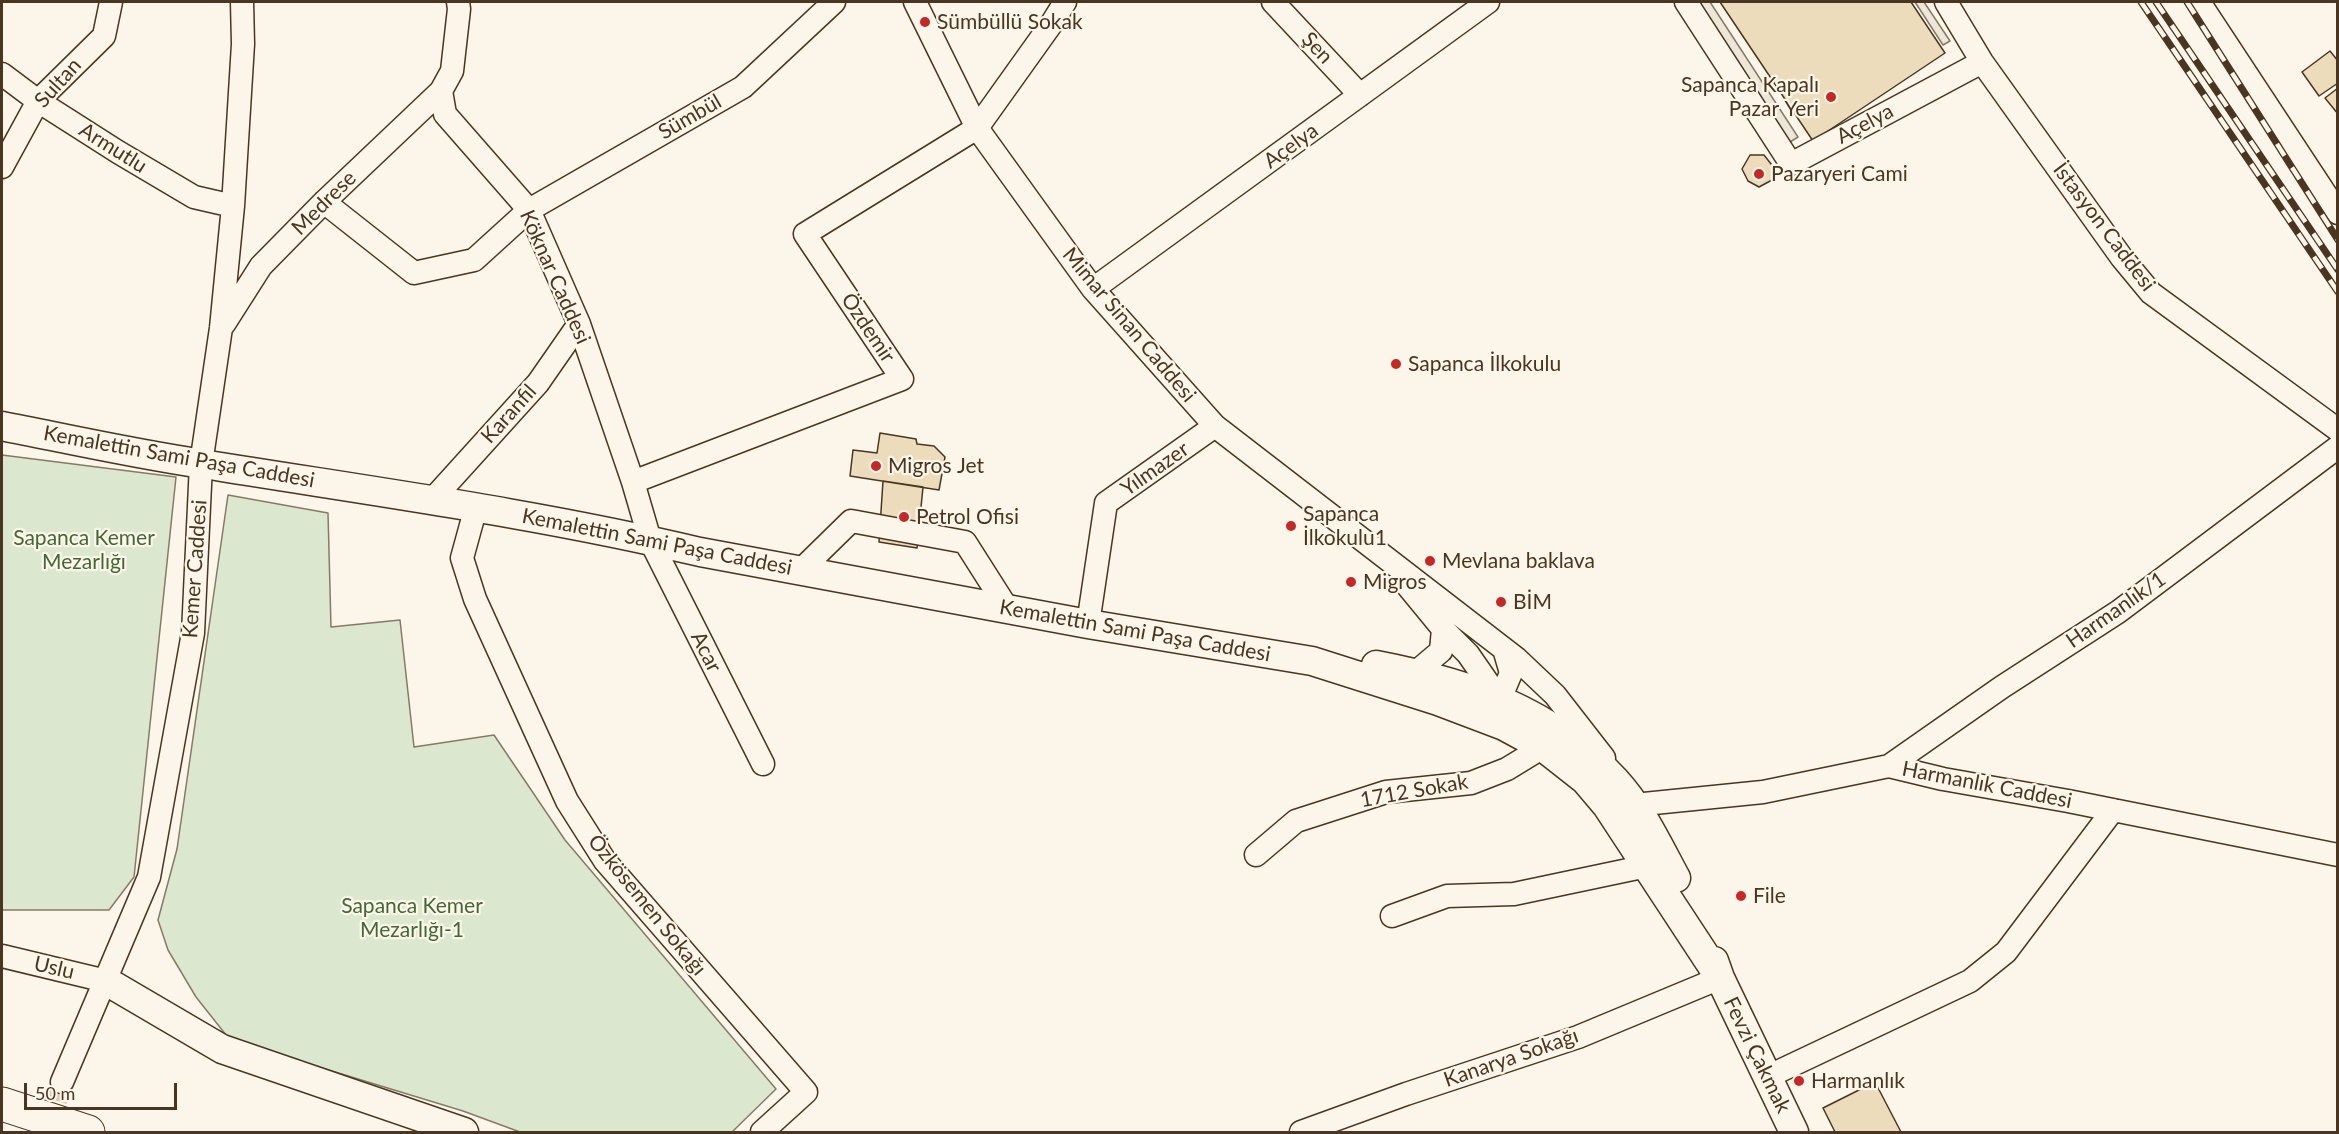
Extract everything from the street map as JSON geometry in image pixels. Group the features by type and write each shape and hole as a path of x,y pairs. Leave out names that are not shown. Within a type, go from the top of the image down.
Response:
{"highway":[{"path":"2,1104 88,1132"}],"main road":[{"name":"Kemalettin Sami Paşa Caddesi","path":"2,426 201,464 433,499 650,540 700,552 1089,624 1312,661 1356,662 1433,676 1500,699 1549,724 1616,781 1634,806 1700,922 1720,978"},
{"name":"Kemalettin Sami Paşa Caddesi","path":"1312,661 1504,726 1531,741 1585,780 1608,806 1720,978"},
{"name":"Fevzi Çakmak","path":"1720,978 1794,1132"},
{"path":"106,981 222,1049 464,1132"}],"street":[{"name":"Sultan","path":"2,167 38,101 104,36 111,2"},
{"name":"Kemer Caddesi","path":"62,1082 149,878 193,633 201,464 221,328 232,206 243,44 242,2"},
{"path":"441,92 452,70 458,2"},
{"name":"Sümbül","path":"324,202 414,273 474,260 529,210 743,87 834,2"},
{"name":"Mimar Sinan Caddesi","path":"915,2 977,128 1093,289 1215,426 1362,541"},
{"path":"977,128 1065,2"},
{"name":"Şen","path":"1273,2 1360,95"},
{"name":"Açelya","path":"1093,289 1488,2"},
{"name":"Açelya","path":"1686,2 1791,164 1982,62"},
{"name":"İstasyon Caddesi","path":"1946,2 1982,62 2122,258 2151,293 2337,430"},
{"path":"2199,2 2337,213"},
{"name":"Armutlu","path":"2,74 38,101 194,196 232,206"},
{"name":"Medrese","path":"221,328 261,266 324,202 441,92"},
{"name":"Köknar Caddesi","path":"441,92 445,114 529,210 579,324 633,482 650,540"},
{"name":"Özdemir","path":"633,482 902,379 805,234 977,128"},
{"name":"Karanfil","path":"433,499 538,383 579,324"},
{"name":"Yılmazer","path":"1089,624 1106,503 1215,426"},
{"name":"Harmanlık/1","path":"1888,766 2001,687 2118,612 2337,447"},
{"name":"Özkösemen Sokağı","path":"476,507 462,558 475,599 567,801 605,861 806,1092 762,1132"},
{"path":"801,570 851,521 965,542 1007,608"},
{"name":"Acar","path":"650,540 763,764"},
{"path":"1362,541 1412,591 1443,629 1468,654 1531,741"},
{"path":"1362,541 1504,649 1555,695 1609,764 1616,781"},
{"path":"1415,673 1441,651 1443,629"},
{"path":"1471,713 1500,699 1511,674 1504,649"},
{"name":"1712 Sokak","path":"1256,855 1296,821 1304,818 1386,792 1471,783 1507,769 1531,741"},
{"name":"Harmanlık Caddesi","path":"1634,806 1763,792 1888,766 1943,779 2337,855"},
{"path":"1767,1077 1970,981 2006,952 2113,810"},
{"path":"1392,916 1447,896 1514,894 1647,866"},
{"name":"Uslu","path":"2,956 106,981"},
{"name":"Kanarya Sokağı","path":"1301,1132 1406,1094 1578,1037 1720,978"}],"green space":[{"name":"Sapanca Kemer Mezarlığı","path":"2,455 176,477 134,877 109,910 2,910"},
{"name":"Sapanca Kemer Mezarlığı-1","path":"228,495 328,513 331,627 400,620 414,747 494,735 565,840 776,1089 732,1132 520,1132 463,1111 230,1040 196,997 168,950 158,920 177,849"}],"shaded area":[{"path":"1699,2 1710,2 1798,137 1790,142"},
{"path":"1915,2 1924,2 1950,41 1943,45"}],"building":[{"name":"Sapanca Kapalı Pazar Yeri","path":"1720,2 1911,2 1945,53 1813,141"},
{"path":"2330,51 2338,61 2338,83 2319,96 2302,72"},
{"path":"2338,88 2338,114 2325,98"},
{"name":"Pazaryeri Cami","path":"1750,155 1764,155 1775,169 1772,180 1759,187 1748,181 1742,169"},
{"path":"880,433 916,439 917,444 934,446 945,457 939,490 850,476 853,450 877,453"},
{"path":"883,481 923,487 917,548 879,542"},
{"path":"1875,1082 1901,1132 1835,1132 1823,1108"}],"tunnel":[{"path":"46,1132 62,1082"}],"railway":[{"path":"2141,2 2338,292"},
{"path":"2156,2 2338,270"},
{"path":"2187,2 2338,240"}],"place":[{"name":"Sümbüllü Sokak","path":"925,22"},
{"name":"Sapanca Kapalı Pazar Yeri","path":"1831,97"},
{"name":"Pazaryeri Cami","path":"1759,174"},
{"name":"Sapanca İlkokulu","path":"1396,364"},
{"name":"Migros Jet","path":"876,466"},
{"name":"Petrol Ofisi","path":"904,517"},
{"name":"Sapanca İlkokulu1","path":"1291,526"},
{"name":"Mevlana baklava","path":"1430,561"},
{"name":"Migros","path":"1351,582"},
{"name":"BİM","path":"1501,602"},
{"name":"File","path":"1741,896"},
{"name":"Harmanlık","path":"1799,1081"}]}
